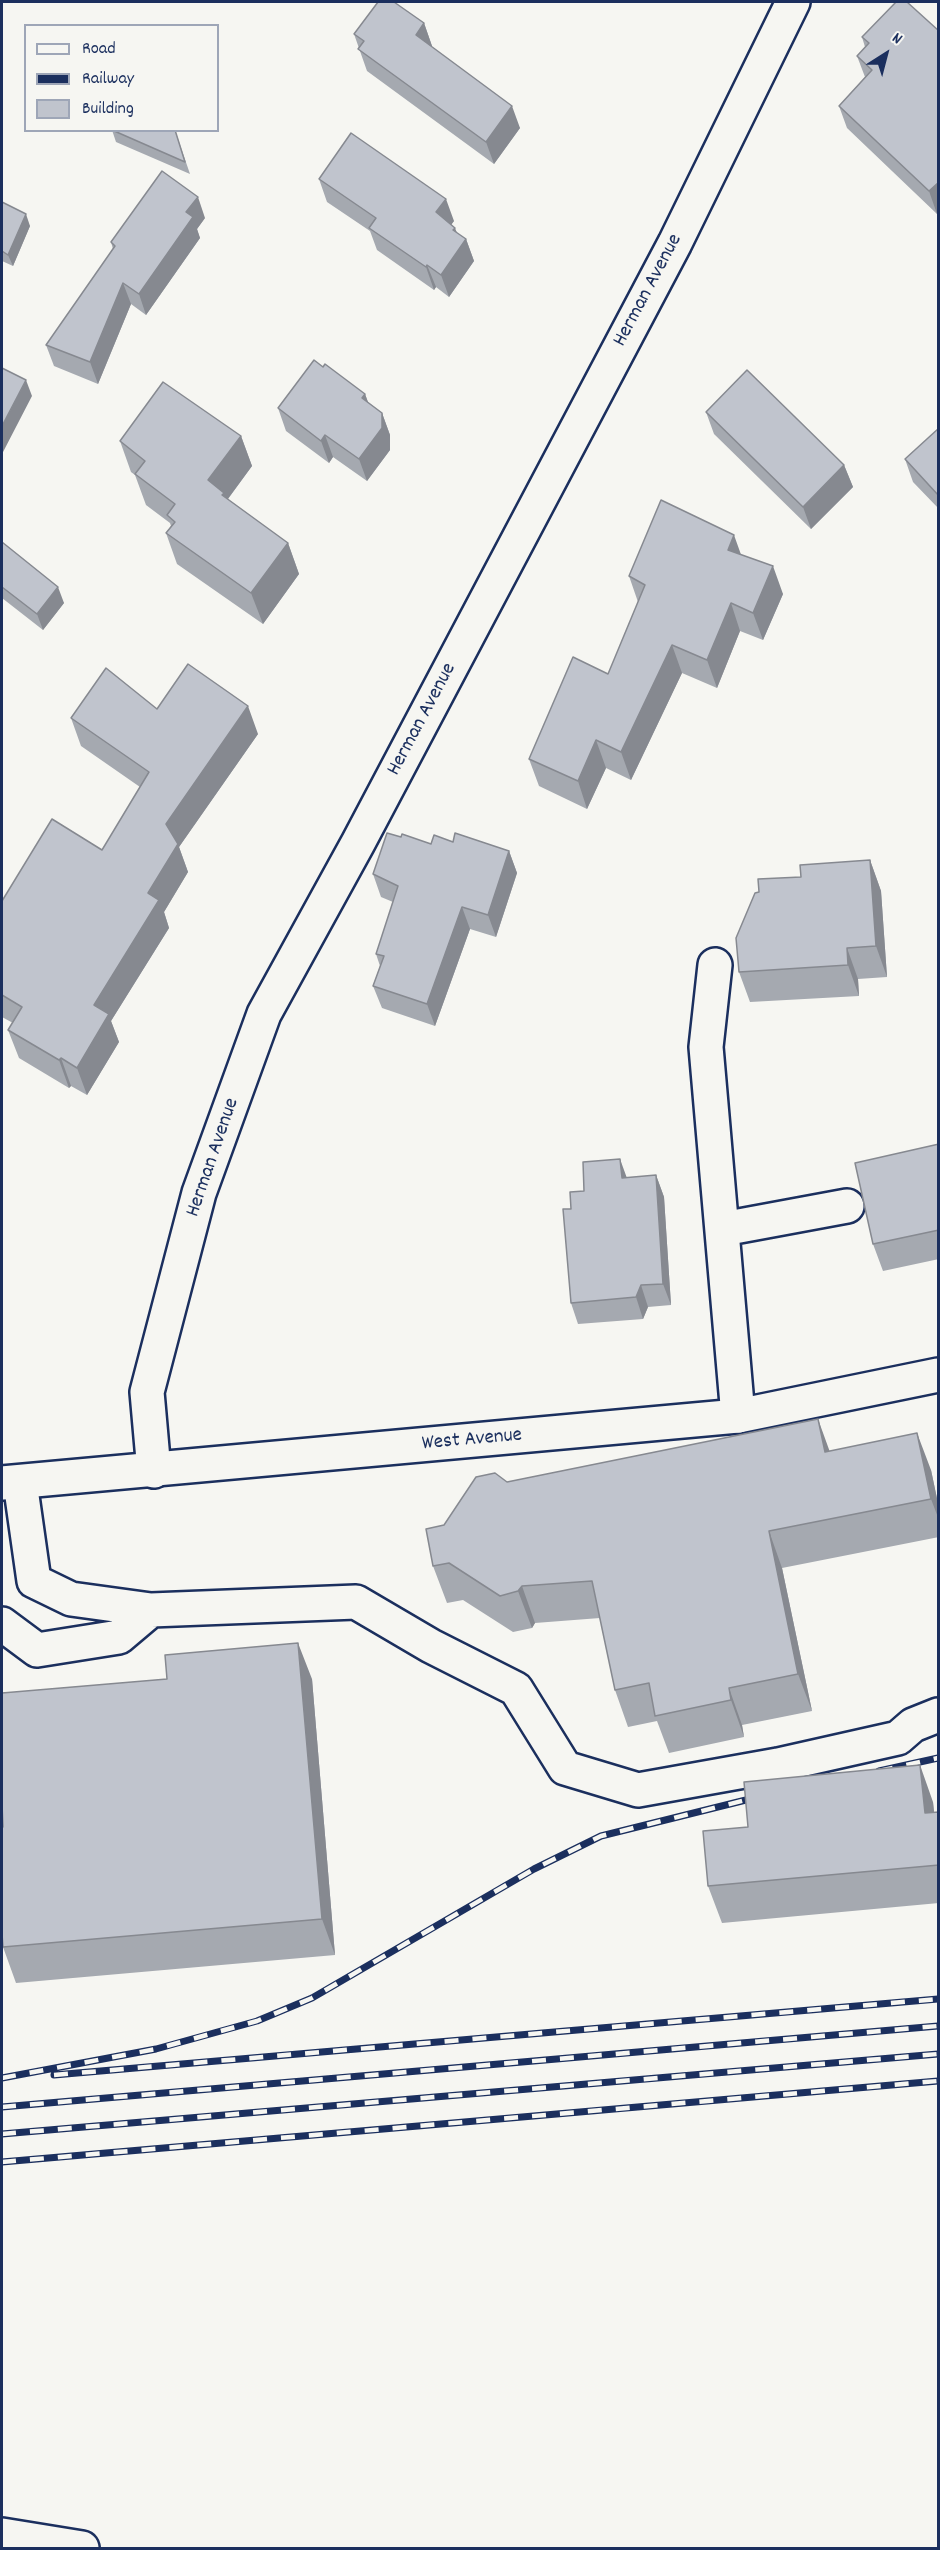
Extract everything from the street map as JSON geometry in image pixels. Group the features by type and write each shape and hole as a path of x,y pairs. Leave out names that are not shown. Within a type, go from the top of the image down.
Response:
{"street":[{"name":"Herman Avenue","path":"154,1471 147,1392 199,1193 264,1014 358,843 675,243 793,2"},
{"path":"715,965 706,1047 738,1416"},
{"path":"723,1229 847,1206"},
{"name":"West Avenue","path":"10,1483 738,1416 939,1375"},
{"path":"10,1483 34,1581 71,1599 151,1610 356,1602 431,1646 516,1689 565,1768 638,1790 778,1765 898,1738 913,1725 939,1715"},
{"path":"2,1624 37,1650 119,1637 151,1610"},
{"path":"2,2535 82,2548"}],"building":[{"path":"378,2 394,2 424,23 416,35 512,106 486,142 358,49 364,41 354,34"},
{"path":"896,2 907,2 939,31 939,182 929,191 839,106 872,70 857,56 869,43 862,37"},
{"path":"117,132 176,132 185,162"},
{"path":"351,133 446,199 436,212 455,228 453,230 466,239 441,275 369,228 376,218 319,179"},
{"path":"162,171 198,197 186,212 193,217 139,294 123,283 90,362 46,345 115,246 111,242"},
{"path":"2,202 26,214 8,255 2,251"},
{"path":"314,360 323,367 325,364 365,394 362,398 382,413 382,428 359,459 325,435 321,441 278,408"},
{"path":"2,368 26,380 2,426"},
{"path":"747,370 844,465 803,507 706,412"},
{"path":"163,382 241,436 208,480 224,493 222,495 288,543 251,593 166,533 175,522 167,515 175,504 135,474 145,461 120,441"},
{"path":"939,428 939,496 905,459"},
{"path":"661,500 734,535 728,550 773,566 753,613 731,603 707,660 672,645 621,752 596,740 578,781 529,759 573,657 608,674 645,585 629,576"},
{"path":"2,542 58,587 37,614 2,587"},
{"path":"188,664 248,706 166,824 178,844 148,893 159,900 94,1005 109,1014 77,1068 8,1030 22,1007 2,995 2,901 52,819 102,850 149,772 71,718 106,668 157,709"},
{"path":"387,833 401,837 402,834 431,844 434,835 453,842 455,833 509,851 488,915 462,907 427,1004 373,986 384,956 376,954 398,886 373,874"},
{"path":"870,860 876,946 847,948 848,965 739,972 736,938 755,893 759,892 758,879 801,877 800,865"},
{"path":"939,1144 939,1230 873,1244 855,1163"},
{"path":"620,1159 622,1178 656,1175 663,1284 641,1285 636,1297 571,1303 563,1209 571,1209 570,1192 584,1191 583,1162"},
{"path":"818,1419 825,1452 917,1433 931,1499 769,1531 798,1674 729,1688 731,1700 655,1716 649,1683 615,1690 592,1581 522,1586 518,1591 500,1596 449,1563 433,1566 426,1529 444,1525 476,1477 495,1473 507,1482"},
{"path":"298,1643 322,1919 3,1947 2,1693 167,1679 165,1655"},
{"path":"920,1765 925,1813 939,1812 939,1865 708,1886 703,1831 748,1827 744,1782"}],"railway":[{"path":"879,1771 938,1758"},
{"path":"2,2078 156,2049 257,2021 312,1998 534,1869 601,1836 762,1796"},
{"path":"54,2075 938,1999"},
{"path":"2,2107 938,2026"},
{"path":"2,2134 938,2054"},
{"path":"2,2162 938,2081"}]}
